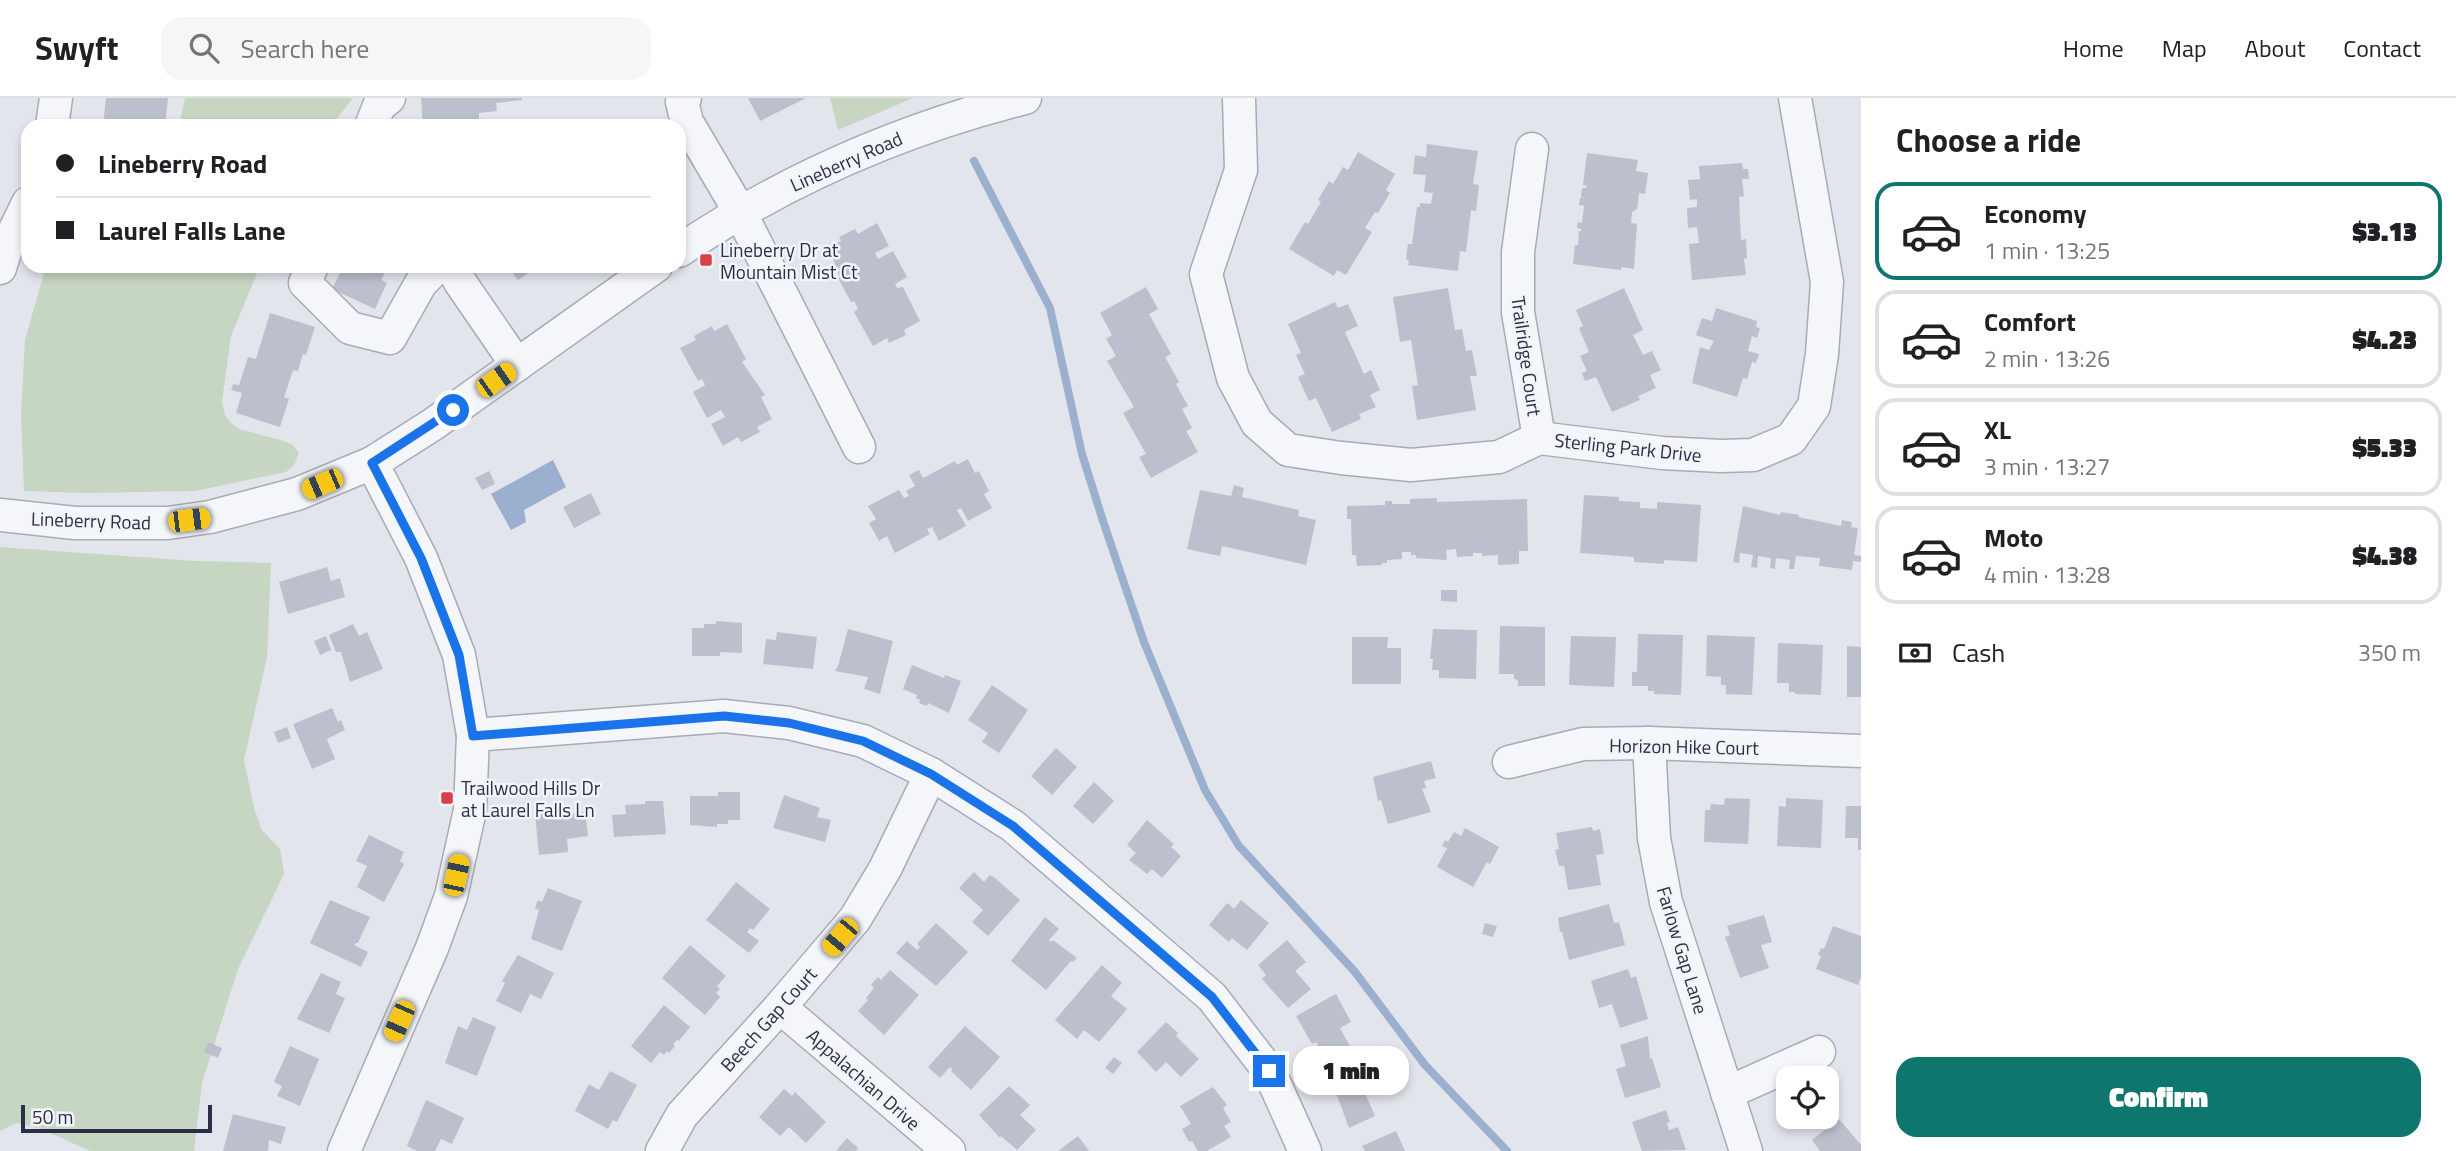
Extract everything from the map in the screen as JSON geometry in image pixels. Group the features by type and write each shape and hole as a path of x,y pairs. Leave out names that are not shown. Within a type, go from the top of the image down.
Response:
{"street":[{"path":"53,119 56,98"},
{"path":"374,119 379,106 389,98"},
{"path":"685,98 682,102 687,122 740,212 859,447"},
{"name":"Lineberry Road","path":"686,247 740,212 861,152 920,129 1025,98"},
{"name":"Sterling Park Drive","path":"1239,98 1241,170 1206,274 1233,379 1257,423 1288,450 1411,465 1499,457 1539,438 1662,453 1721,456 1753,455 1791,439 1814,405 1822,354 1826,282 1795,98"},
{"name":"Trailridge Court","path":"1532,149 1518,252 1518,312 1539,438"},
{"path":"0,268 21,217"},
{"path":"309,273 305,283 350,328 390,338 421,283 431,273"},
{"path":"456,273 517,365"},
{"name":"Lineberry Road","path":"0,514 75,523 168,523 210,517 297,494 372,463 432,425 646,273"},
{"path":"344,1151 432,948 451,896 470,810 473,736 459,655 421,558 372,463"},
{"path":"473,736 724,716 789,723 863,741 931,774 1013,826 1212,997 1269,1071 1305,1151"},
{"name":"Horizon Hike Court","path":"1509,762 1583,744 1649,743 1861,751"},
{"name":"Farlow Gap Lane","path":"1649,743 1654,838 1666,902 1746,1151"},
{"name":"Beech Gap Court","path":"662,1151 682,1115 855,919 885,869 931,774"},
{"name":"Appalachian Drive","path":"780,1007 949,1151"},
{"path":"1727,1093 1819,1052"}],"green space":[{"path":"185,98 353,98 336,119 180,119"},
{"path":"830,98 913,98 838,130"},
{"path":"44,273 257,273 231,336 222,401 225,415 239,429 293,445 299,453 294,465 286,472 195,491 24,491 21,415 25,340"},
{"path":"0,547 196,561 271,563 267,657 244,760 254,808 262,830 280,849 284,874 238,969 202,1083 194,1151 90,1151 39,1128 16,1123 0,1131"}],"water":[{"path":"553,460 566,487 524,510 526,522 511,530 491,494"}],"building":[{"path":"106,98 168,98 166,119 104,119"},
{"path":"421,98 522,98 496,103 497,111 479,113 479,119 422,119"},
{"path":"748,98 806,98 760,121"},
{"path":"1427,144 1478,151 1473,184 1479,185 1476,211 1471,210 1466,252 1460,251 1458,271 1408,265 1409,260 1406,259 1408,244 1412,244 1417,207 1420,207 1420,203 1431,204 1433,193 1424,192 1426,175 1413,174 1415,155 1426,157"},
{"path":"1358,152 1395,174 1386,190 1390,193 1365,228 1372,232 1346,275 1337,270 1334,276 1289,249 1321,202 1318,200 1329,181 1333,184 1343,167 1348,170"},
{"path":"1587,153 1638,160 1636,171 1648,173 1645,194 1639,193 1637,209 1632,212 1631,223 1637,224 1634,269 1573,264 1575,245 1578,245 1581,231 1577,228 1578,222 1582,223 1584,206 1579,205 1580,198 1585,197 1581,197 1582,188 1587,186 1583,185"},
{"path":"1742,163 1743,169 1748,169 1749,179 1742,179 1744,196 1739,197 1741,240 1746,239 1746,275 1692,280 1689,244 1699,243 1697,227 1688,228 1687,208 1697,207 1697,199 1690,200 1688,180 1700,179 1699,166"},
{"path":"877,223 889,246 875,253 878,259 893,251 907,277 895,284 897,288 903,287 920,321 904,330 906,335 889,343 887,338 873,346 854,312 858,309 854,301 851,302 838,278 840,277 833,264 835,263 827,248 841,241 839,237 855,229 858,234"},
{"path":"340,273 384,273 381,280 387,283 375,309 332,289"},
{"path":"513,273 528,273 518,280"},
{"path":"1146,287 1158,309 1149,314 1171,354 1165,357 1188,406 1182,409 1192,428 1186,431 1198,452 1151,478 1139,457 1146,454 1123,413 1134,407 1107,361 1116,356 1106,339 1112,335 1100,313"},
{"path":"1448,288 1455,330 1462,329 1466,351 1472,350 1477,376 1470,376 1476,410 1417,420 1412,386 1418,385 1411,340 1400,342 1393,297"},
{"path":"1624,288 1643,330 1633,335 1643,355 1652,351 1661,370 1650,375 1656,388 1638,396 1640,400 1612,412 1596,377 1585,381 1582,373 1587,371 1580,356 1589,352 1579,328 1583,326 1576,310"},
{"path":"1335,302 1338,308 1348,304 1358,326 1345,332 1364,374 1371,370 1380,390 1370,395 1376,407 1359,414 1361,419 1332,432 1316,398 1309,401 1298,377 1305,374 1296,355 1301,353 1288,324"},
{"path":"1716,308 1757,321 1756,327 1760,328 1757,338 1752,336 1748,351 1759,354 1756,363 1752,362 1747,379 1743,378 1737,397 1692,383 1700,347 1709,350 1714,341 1696,335 1702,318 1712,321"},
{"path":"270,313 315,327 298,371 293,370 284,397 289,399 280,427 236,413 242,393 231,390 233,384 239,385 248,357 256,359"},
{"path":"727,324 746,359 742,362 765,395 761,397 772,419 757,427 760,432 741,442 738,437 723,446 711,424 725,417 721,410 707,418 693,392 705,385 702,379 698,381 680,348 696,340 694,336 712,326 714,331"},
{"path":"968,459 975,473 979,471 989,491 984,494 992,508 968,521 961,508 957,510 966,526 939,541 932,527 927,529 930,534 895,553 887,536 879,541 869,523 876,519 868,506 899,490 904,498 909,496 906,491 915,486 909,475 919,470 923,478 955,461 957,465"},
{"path":"489,471 495,484 482,490 475,478"},
{"path":"1234,485 1244,488 1242,497 1299,510 1298,516 1316,520 1306,565 1222,546 1220,556 1187,549 1200,490 1231,496"},
{"path":"591,493 601,514 574,528 563,507"},
{"path":"1584,495 1619,497 1619,501 1640,502 1640,508 1657,509 1657,502 1701,505 1697,562 1634,562 1634,557 1580,553"},
{"path":"1437,498 1437,502 1527,499 1528,551 1519,551 1519,564 1498,565 1498,555 1482,556 1482,553 1457,557 1456,549 1446,550 1447,560 1416,558 1411,552 1402,552 1402,559 1387,560 1387,563 1382,565 1357,566 1356,555 1352,555 1351,519 1347,519 1347,506 1385,505 1385,501 1392,501 1392,504 1410,504 1410,499"},
{"path":"1743,506 1780,515 1781,512 1799,515 1798,517 1841,526 1842,520 1852,522 1851,527 1858,528 1854,555 1861,556 1861,562 1853,561 1852,570 1819,566 1820,558 1796,556 1794,569 1789,569 1790,560 1776,558 1775,569 1770,568 1771,558 1758,556 1757,568 1751,567 1753,555 1740,553 1739,563 1733,562"},
{"path":"327,567 331,581 340,578 345,597 288,614 279,582"},
{"path":"1441,590 1457,590 1457,602 1441,601"},
{"path":"716,621 742,623 742,653 720,652 720,656 692,656 692,628 704,628 704,624 716,624"},
{"path":"353,624 359,636 367,632 383,669 350,682 341,652 336,652 329,635"},
{"path":"1500,626 1545,627 1545,686 1518,686 1514,674 1499,674"},
{"path":"848,629 893,641 880,694 864,689 868,677 835,671"},
{"path":"1433,629 1477,630 1476,679 1439,678 1439,670 1432,670 1433,659 1430,659"},
{"path":"777,632 817,637 813,669 763,664 766,639 776,640"},
{"path":"1638,634 1683,635 1681,695 1654,694 1654,691 1648,691 1648,686 1632,686 1632,672 1637,672"},
{"path":"1707,635 1755,637 1752,695 1726,694 1726,685 1721,685 1721,677 1706,676"},
{"path":"326,636 331,650 320,655 314,641"},
{"path":"1571,636 1616,637 1614,687 1569,685"},
{"path":"1352,637 1388,637 1387,648 1401,648 1401,684 1352,684"},
{"path":"1778,643 1823,645 1821,695 1795,694 1789,692 1789,683 1777,683"},
{"path":"1847,646 1861,647 1861,697 1847,697"},
{"path":"912,665 944,678 945,675 961,681 949,713 928,703 927,706 919,703 917,695 903,689"},
{"path":"992,685 1028,710 999,753 982,742 988,733 968,720"},
{"path":"332,708 345,730 327,739 335,759 312,769 293,724"},
{"path":"287,727 291,738 278,743 274,732"},
{"path":"1056,748 1077,767 1052,795 1031,776"},
{"path":"1431,761 1436,778 1424,781 1426,788 1422,789 1431,812 1388,824 1381,800 1378,801 1373,777"},
{"path":"1094,782 1114,801 1093,824 1073,806"},
{"path":"718,792 740,792 740,820 728,820 728,824 717,824 717,827 690,825 690,796 718,796"},
{"path":"784,795 820,808 817,817 831,820 825,842 773,828"},
{"path":"1725,798 1750,799 1748,844 1704,842 1705,810 1710,810 1711,804 1724,805"},
{"path":"1786,798 1823,800 1821,848 1777,846 1779,806 1786,807"},
{"path":"645,801 663,801 666,834 614,837 612,815 626,814 625,805 645,804"},
{"path":"1846,806 1861,806 1861,850 1858,850 1858,838 1845,838"},
{"path":"552,812 552,815 585,812 588,836 567,839 568,852 539,855 535,814"},
{"path":"1147,820 1174,844 1171,847 1181,856 1162,878 1152,869 1147,874 1129,860 1136,853 1127,845"},
{"path":"1592,827 1593,831 1600,829 1604,854 1596,855 1601,885 1568,890 1564,866 1559,866 1555,850 1559,849 1556,833"},
{"path":"1465,828 1499,847 1473,887 1437,867 1447,848 1442,846 1445,840 1448,842 1454,832 1461,836"},
{"path":"369,835 404,852 400,861 404,864 384,902 357,887 367,866 356,861"},
{"path":"974,872 984,882 990,875 995,878 1020,900 988,936 972,922 983,910 959,888"},
{"path":"736,882 770,909 753,930 750,928 747,932 759,941 749,953 706,920"},
{"path":"548,888 582,901 562,951 531,939 539,910 535,908 538,900 542,902"},
{"path":"330,900 370,917 358,943 354,945 368,952 361,967 310,943"},
{"path":"1241,900 1269,923 1247,950 1232,938 1229,942 1209,925 1227,903 1234,909"},
{"path":"1609,904 1614,923 1619,922 1625,945 1569,960 1558,918"},
{"path":"1764,915 1772,942 1761,945 1769,968 1740,978 1725,937 1730,935 1727,926"},
{"path":"1045,917 1059,929 1049,940 1053,940 1077,958 1071,961 1046,990 1011,961"},
{"path":"936,923 968,952 936,986 896,953 907,941 917,950 920,947 917,944"},
{"path":"1485,923 1497,926 1493,937 1482,934"},
{"path":"1833,926 1861,936 1861,977 1858,985 1816,969 1821,956 1818,955 1821,948 1824,949"},
{"path":"1287,940 1306,962 1295,971 1311,989 1288,1008 1262,979 1266,975 1258,965"},
{"path":"690,945 726,976 717,986 720,989 716,993 720,997 705,1015 662,978"},
{"path":"518,955 554,973 541,999 530,994 521,1013 496,1001 505,983 502,981"},
{"path":"1102,965 1122,983 1111,996 1127,1009 1099,1042 1084,1030 1077,1039 1055,1020"},
{"path":"1628,969 1631,978 1636,976 1648,1019 1620,1028 1612,1004 1599,1008 1591,981"},
{"path":"890,970 919,995 884,1035 858,1011 874,988 871,985 878,977 881,980"},
{"path":"321,973 341,982 336,994 345,998 329,1033 297,1019"},
{"path":"1336,994 1351,1022 1340,1028 1351,1048 1326,1061 1316,1042 1312,1044 1296,1016"},
{"path":"664,1005 690,1027 679,1041 673,1044 675,1046 669,1053 667,1051 664,1055 660,1052 651,1063 631,1046"},
{"path":"473,1017 496,1027 477,1076 445,1063 458,1026 467,1030"},
{"path":"1166,1022 1199,1059 1181,1077 1166,1062 1156,1072 1137,1052"},
{"path":"965,1026 1000,1057 971,1090 950,1067 940,1078 928,1067"},
{"path":"1648,1036 1650,1059 1652,1058 1661,1087 1625,1098 1616,1069 1626,1066 1620,1045"},
{"path":"208,1042 222,1048 218,1058 204,1052"},
{"path":"290,1046 319,1059 300,1106 277,1096 282,1086 274,1082"},
{"path":"1114,1057 1122,1063 1113,1074 1105,1068"},
{"path":"1366,1063 1378,1090 1366,1095 1375,1116 1349,1128 1331,1079"},
{"path":"610,1071 637,1085 617,1122 613,1120 608,1129 575,1111 589,1084 599,1090"},
{"path":"1009,1086 1030,1105 1020,1115 1036,1130 1017,1150 1001,1136 1000,1138 979,1115"},
{"path":"1213,1087 1227,1105 1223,1108 1231,1122 1224,1126 1231,1137 1207,1151 1198,1151 1182,1129 1191,1124 1180,1106"},
{"path":"784,1089 792,1096 795,1092 826,1122 806,1143 789,1127 780,1136 759,1117"},
{"path":"426,1100 464,1118 452,1144 441,1139 435,1151 417,1151 407,1146"},
{"path":"1666,1110 1670,1122 1667,1123 1669,1130 1678,1127 1686,1150 1642,1151 1632,1122"},
{"path":"233,1114 286,1127 281,1144 269,1140 268,1151 223,1151"},
{"path":"1839,1119 1861,1145 1861,1151 1820,1151 1812,1140 1826,1129 1839,1129"},
{"path":"1396,1131 1405,1151 1365,1151 1362,1146"},
{"path":"1078,1136 1089,1151 1058,1151"},
{"path":"847,1138 858,1148 856,1151 836,1151"}],"waterway":[{"path":"974,161 1050,308 1082,454 1103,521 1144,642 1205,790 1239,846 1355,972 1425,1065 1507,1151"}],"place":[{"name":"Lineberry Dr at Mountain Mist Ct","path":"706,260"},
{"name":"Trailwood Hills Dr at Laurel Falls Ln","path":"447,798"}],"route":[{"path":"453,410 372,463 421,558 459,655 473,736 618,722 724,716 789,723 863,741 931,774 1013,826 1212,997 1269,1071"}]}
